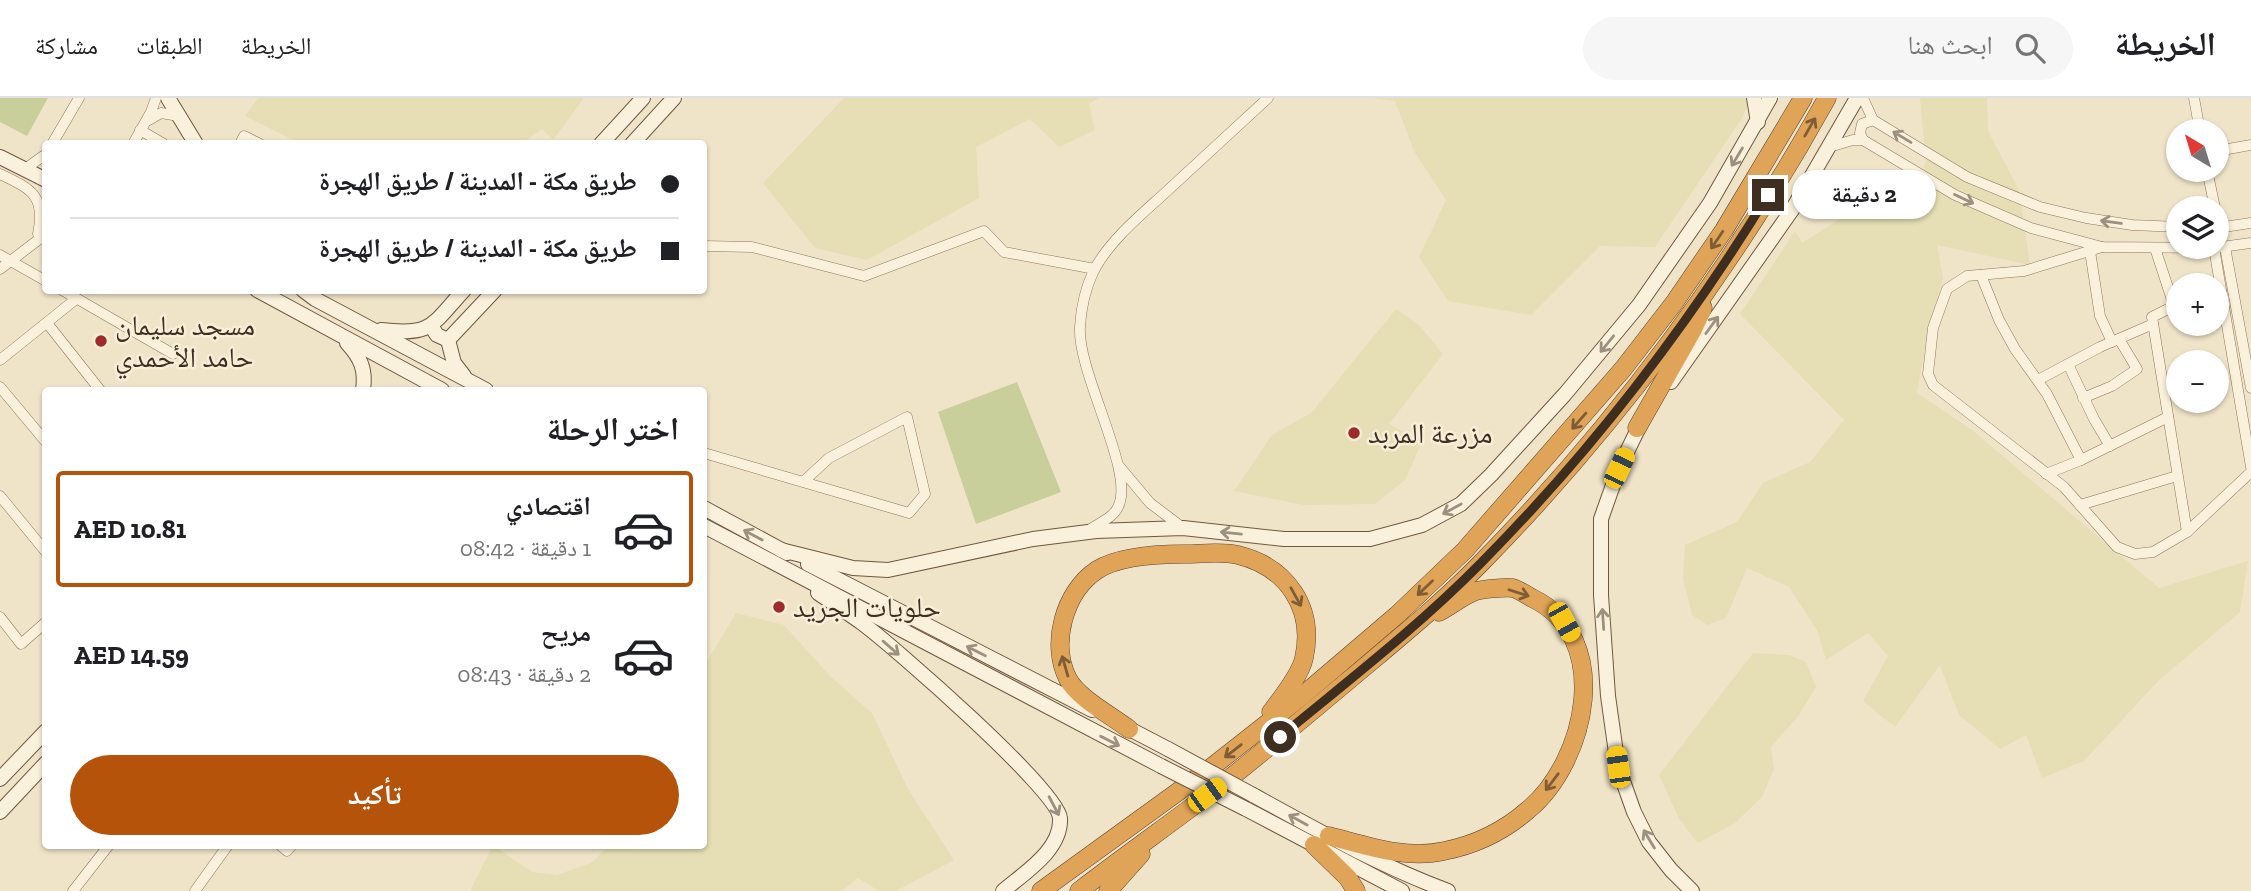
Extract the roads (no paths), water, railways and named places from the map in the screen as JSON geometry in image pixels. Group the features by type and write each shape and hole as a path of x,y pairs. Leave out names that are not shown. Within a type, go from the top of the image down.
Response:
{"highway":[{"path":"1041,891 1208,771 1397,615 1465,550 1623,369 1674,303 1724,230 1803,98"},
{"path":"1079,891 1224,782 1412,628 1481,563 1569,468 1639,380 1755,217 1827,98"},
{"path":"1637,428 1692,331 1722,266"},
{"path":"1129,729 1085,697 1069,680 1059,637 1066,610 1081,586 1097,570 1118,562 1160,554 1237,555 1261,564 1287,582 1307,619 1304,660 1283,697 1257,731"},
{"path":"1322,841 1397,852 1442,852 1493,835 1530,809 1556,779 1571,751 1580,716 1585,674 1578,647 1564,622 1546,604 1514,588 1475,592 1412,628"},
{"path":"1108,891 1172,820"},
{"path":"1322,841 1356,891"}],"main road":[{"path":"168,98 194,140"},
{"path":"605,140 643,98"},
{"path":"636,140 674,98"},
{"path":"1754,98 1758,122"},
{"path":"781,550 853,568 888,570 1033,539 1084,533 1183,527 1284,539 1370,539 1422,525 1461,504 1566,394 1639,305 1710,203 1770,98"},
{"path":"1692,891 1649,842 1634,812 1618,767 1608,696 1601,595 1601,519 1637,428 1792,210 1857,98"},
{"path":"0,157 42,178"},
{"path":"264,294 436,387"},
{"path":"310,294 369,329 480,387"},
{"path":"369,329 408,333 431,326 460,294"},
{"path":"448,340 491,294"},
{"path":"431,326 437,335 448,340"},
{"path":"342,337 357,354 362,365 365,378 364,387"},
{"path":"448,340 454,363 467,380"},
{"path":"707,510 1253,795 1402,891"},
{"path":"707,528 833,592 1015,692 1247,809 1448,891"},
{"path":"776,565 863,624 961,709 1046,792 1056,806 1060,818 1050,850 1005,891"},
{"path":"22,788 3,776 42,735"},
{"path":"0,812 42,767"}],"street":[{"path":"54,140 79,98"},
{"path":"135,140 156,98"},
{"path":"1084,533 1111,516 1119,506 1118,465 1083,360 1081,319 1084,299 1095,269 1123,232 1268,98"},
{"path":"1863,98 1873,120 1968,177 2039,207 2120,223 2166,226"},
{"path":"2194,98 2198,119"},
{"path":"143,126 161,113 179,116"},
{"path":"1863,140 1860,133 1862,124 1873,120"},
{"path":"143,126 159,140"},
{"path":"1829,147 1863,140 1955,195 2031,228 2102,247 2166,248"},
{"path":"2230,149 2251,145"},
{"path":"25,169 42,157"},
{"path":"0,174 27,188 37,197 42,226"},
{"path":"2229,225 2251,223"},
{"path":"707,246 752,247 864,276 985,231 1004,251 1095,269"},
{"path":"0,269 42,233"},
{"path":"2229,246 2251,243"},
{"path":"2102,247 2024,271 1967,276 1947,289 1933,328 1928,374 1933,385 2064,487 2118,547 2135,554 2153,552 2187,532 2251,469 2222,259"},
{"path":"2155,248 2174,306 2152,317 2187,532"},
{"path":"2083,398 2112,386 2137,369 2100,316 2090,251"},
{"path":"0,255 42,279"},
{"path":"2223,259 2251,388"},
{"path":"1981,275 1999,320 2015,349 2047,394 2081,460"},
{"path":"68,294 173,354"},
{"path":"0,360 76,299"},
{"path":"47,323 98,387"},
{"path":"2038,380 2153,324"},
{"path":"2068,365 2110,446"},
{"path":"0,387 42,438"},
{"path":"707,454 803,482 909,513 925,494 906,417 829,458 803,482"},
{"path":"2046,474 2081,460 2168,417"},
{"path":"1118,465 1150,503 1183,527"},
{"path":"2080,505 2177,476"},
{"path":"0,496 42,547"},
{"path":"0,617 21,644 42,626"},
{"path":"73,891 106,849"},
{"path":"195,891 225,849"}],"place":[{"name":"مسجد سليمان حامد الأحمدي","path":"101,341"},
{"name":"مزرعة المربد","path":"1354,433"},
{"name":"حلويات الجريد","path":"779,607"}]}
